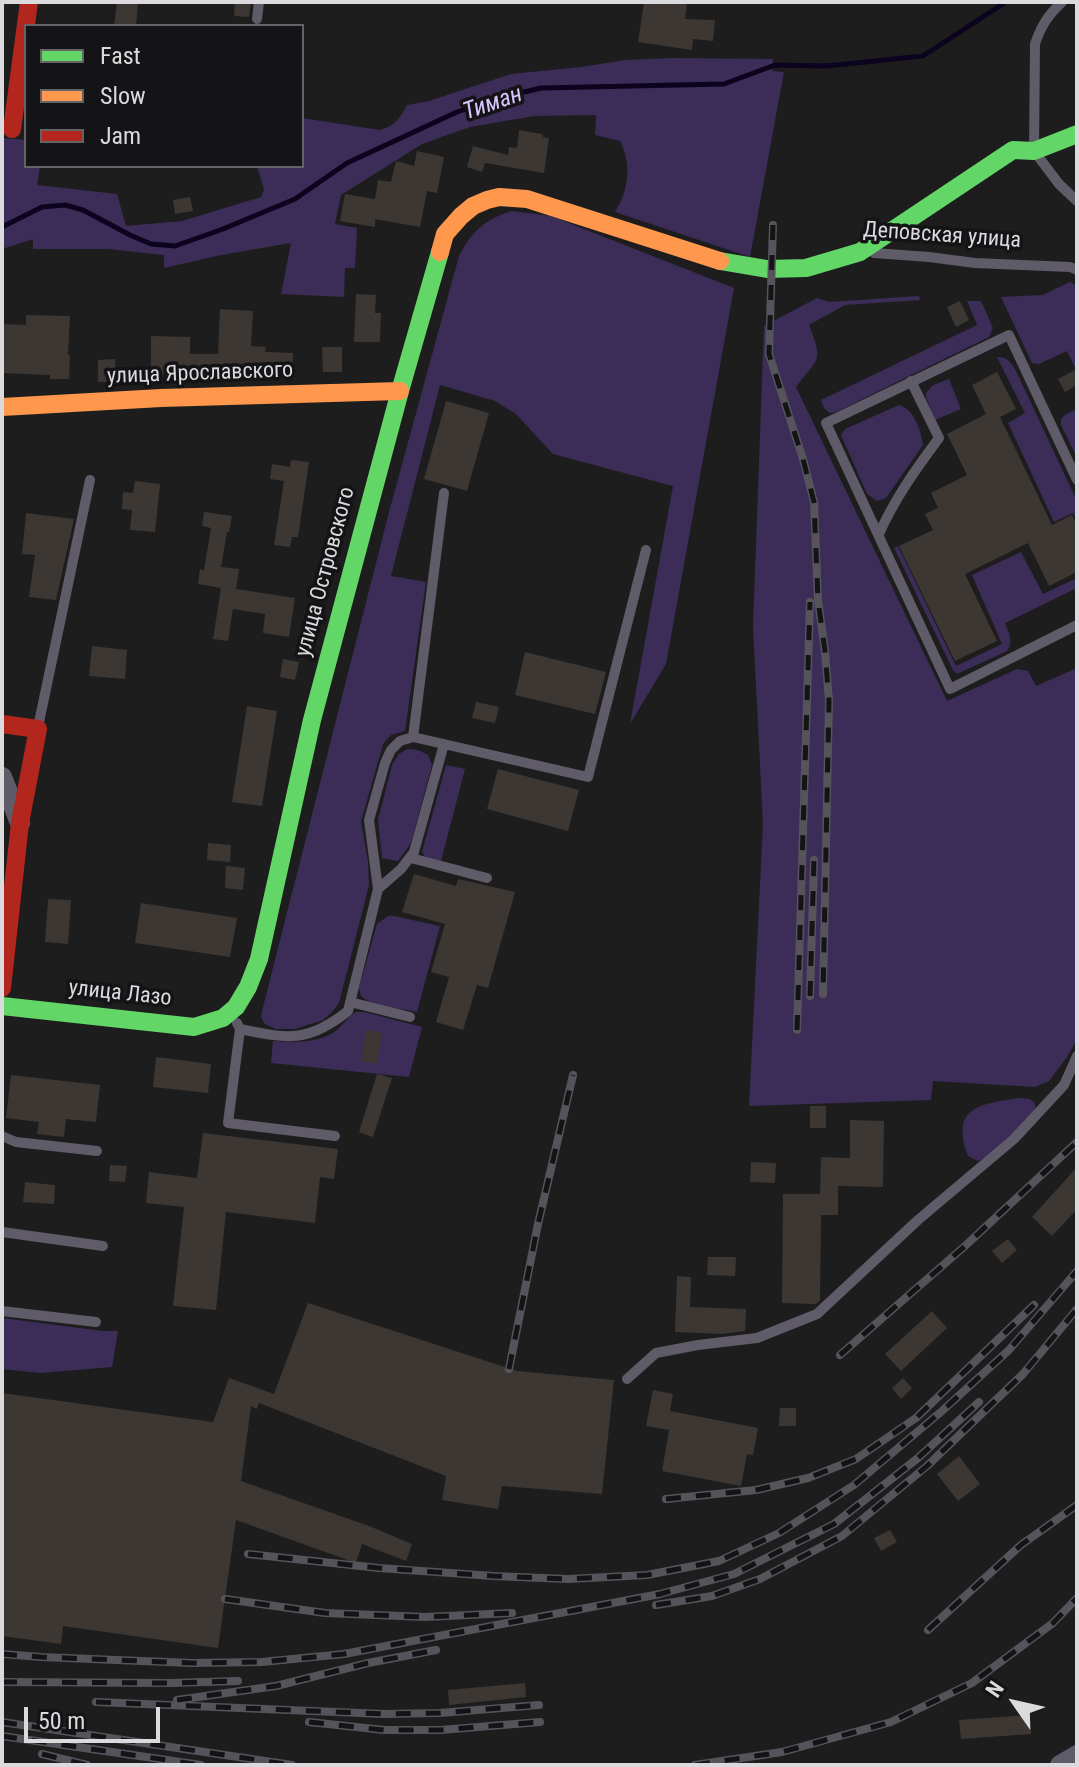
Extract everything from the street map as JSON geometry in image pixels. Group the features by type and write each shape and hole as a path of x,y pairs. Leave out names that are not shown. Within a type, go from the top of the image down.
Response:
{"street":[{"path":"26,24 29,2"},
{"path":"13,129 24,42"},
{"path":"860,252 1013,150 1034,151 1077,134"},
{"name":"улица Островского","path":"236,1021 259,959 312,720 445,234 469,208 481,202 496,197 527,199"},
{"name":"Деповская улица","path":"527,199 723,262 755,268 806,268 860,252"},
{"name":"улица Ярославского","path":"2,407 161,398 400,391"},
{"path":"2,724 38,729 20,823 2,988"},
{"path":"2,777 20,823"},
{"name":"улица Лазо","path":"2,1006 194,1027 214,1021 236,1021"},
{"path":"1060,1765 1077,1755"}],"lane":[{"path":"257,19 259,2"},
{"path":"1062,2 1049,15 1035,44 1034,151 1059,184 1077,201"},
{"name":"Деповская улица","path":"860,252 975,263 1070,267 1077,270"},
{"path":"1077,480 1009,335 826,423 950,689 1077,625"},
{"path":"879,534 891,506 939,438 911,381"},
{"path":"38,729 90,480"},
{"path":"413,737 444,493"},
{"path":"335,1136 228,1123 236,1021 275,1036 303,1036 333,1023 348,1011 378,889 369,820 385,763 400,741 413,737 588,777 646,550"},
{"path":"378,889 414,852 444,744"},
{"path":"411,858 487,878"},
{"path":"350,1002 410,1017"},
{"path":"627,1379 656,1353 757,1338 817,1314 918,1220 1014,1139 1064,1085 1077,1056"},
{"path":"2,1136 16,1142 97,1151"},
{"path":"2,1232 103,1246"},
{"path":"2,1311 96,1322"}],"shaded area":[{"path":"773,59 772,71 784,72 750,257 615,212 626,186 626,159 620,141 595,135 596,115 534,116 470,127 422,144 341,195 335,224 357,228 355,268 345,268 344,297 281,294 291,243 164,268 164,255 108,249 33,249 33,239 2,249 2,138 24,140 24,168 40,168 37,185 117,194 126,226 182,221 261,197 264,190 258,168 304,168 304,118 380,130 396,121 407,105 429,101 511,74 625,60"},
{"path":"512,211 551,216 734,288 666,664 630,724 673,486 553,454 516,414 495,401 440,385 391,576 426,582 405,731 391,735 383,744 361,822 369,885 339,1003 323,1020 295,1029 276,1029 264,1023 262,1011 389,512 459,256 480,227"},
{"path":"1070,282 1077,286 1077,372 1067,351 1039,364 1032,363 1001,297 1043,295"},
{"path":"919,296 920,300 845,305 809,325 817,358 796,387 947,701 1017,669 1028,671 1036,686 1077,668 1077,1039 1049,1081 1035,1087 933,1081 931,1100 749,1106 763,824 753,626 764,326 817,298 829,302"},
{"path":"967,301 981,301 993,328 989,337 836,412 830,413 824,408 821,400 977,325"},
{"path":"997,357 1012,364 1017,373 1077,501 1077,520 1073,513 1054,522 1008,423 1025,413"},
{"path":"949,379 961,409 935,420 926,393 933,385"},
{"path":"899,405 913,415 923,445 886,498 877,501 867,494 841,435 845,429"},
{"path":"1077,409 1077,458 1061,419"},
{"path":"898,546 956,666 1002,644 972,575 1021,552 1043,594 1077,578 1077,588 1005,623 1010,640 1007,651 957,674 894,548"},
{"path":"407,749 428,755 432,765 411,843 398,861 382,858 378,820 392,765 399,754"},
{"path":"446,765 465,769 441,861 425,857 422,852"},
{"path":"388,916 440,926 417,1012 370,1002 360,993 377,924"},
{"path":"356,1012 422,1027 409,1077 271,1063 273,1041 322,1038 337,1030"},
{"path":"1019,1098 1035,1103 1035,1112 994,1152 978,1161 968,1156 963,1127 972,1111 981,1106"},
{"path":"2,1318 118,1331 112,1367 40,1373 2,1369"}],"building":[{"path":"117,2 138,2 136,24 114,24"},
{"path":"235,2 251,2 249,17 234,16"},
{"path":"644,2 687,2 685,19 715,20 713,41 693,39 692,50 638,42"},
{"path":"519,130 549,138 544,173 485,163 482,172 467,167 473,146 508,155 509,147 517,148"},
{"path":"417,151 444,157 437,193 427,191 420,227 375,219 375,227 340,221 345,194 375,199 378,180 391,182 396,161 414,166"},
{"path":"190,197 193,211 175,214 173,200"},
{"path":"356,294 376,295 375,313 381,313 380,342 354,342"},
{"path":"960,301 969,320 956,327 947,307"},
{"path":"220,309 253,311 251,346 266,347 265,352 293,353 292,376 250,375 250,372 151,374 151,336 190,337 190,354 218,354"},
{"path":"26,315 70,316 69,379 2,373 2,324 26,325"},
{"path":"322,347 342,347 342,372 323,372"},
{"path":"115,359 116,381 98,382 98,360"},
{"path":"1077,369 1077,385 1065,392 1058,379"},
{"path":"997,372 1016,409 1000,417 1052,525 1072,515 1077,526 1077,572 1049,586 1028,543 965,574 997,641 955,661 899,546 933,530 925,514 938,508 931,493 967,475 947,434 986,414 972,385"},
{"path":"446,401 489,413 467,491 424,479"},
{"path":"291,460 309,462 298,537 292,537 290,547 274,545 284,481 270,479 272,464 290,467"},
{"path":"135,481 160,484 155,532 130,530 132,510 122,509 123,492 133,493"},
{"path":"204,512 232,516 221,567 239,569 236,589 295,598 289,637 263,633 265,614 233,609 228,641 213,639 221,588 198,584 200,569 204,570 211,528 202,526"},
{"path":"26,513 74,519 56,600 29,597 35,555 22,554"},
{"path":"92,646 127,650 125,679 89,676"},
{"path":"525,652 606,672 595,714 515,695"},
{"path":"283,659 299,662 295,680 280,677"},
{"path":"476,702 499,707 495,723 472,718"},
{"path":"247,706 277,711 262,806 232,802"},
{"path":"498,769 579,790 568,831 487,809"},
{"path":"208,843 231,845 230,862 207,860"},
{"path":"226,866 245,868 243,890 225,888"},
{"path":"414,874 456,886 458,879 515,892 488,988 477,985 463,1030 436,1022 449,977 431,972 445,924 402,912"},
{"path":"48,899 71,900 68,944 45,942"},
{"path":"141,903 237,918 230,957 135,943"},
{"path":"366,1030 382,1033 377,1064 361,1061"},
{"path":"156,1057 211,1064 208,1093 153,1087"},
{"path":"377,1074 392,1078 373,1137 359,1132"},
{"path":"11,1075 100,1085 96,1122 66,1119 64,1137 37,1134 39,1122 6,1118"},
{"path":"810,1106 826,1106 826,1128 810,1128"},
{"path":"850,1120 884,1121 883,1187 838,1186 838,1215 821,1215 820,1300 816,1304 782,1303 783,1194 820,1194 821,1157 850,1158"},
{"path":"203,1133 338,1149 334,1179 320,1177 315,1223 226,1212 216,1310 173,1306 184,1207 146,1203 149,1172 197,1178"},
{"path":"751,1162 776,1163 775,1183 750,1182"},
{"path":"110,1165 127,1166 125,1182 109,1181"},
{"path":"1077,1167 1077,1209 1052,1236 1032,1217"},
{"path":"25,1182 55,1185 54,1204 23,1202"},
{"path":"1008,1239 1017,1250 1002,1263 992,1251"},
{"path":"708,1257 736,1257 735,1276 707,1275"},
{"path":"677,1276 691,1277 690,1307 746,1309 745,1331 722,1334 675,1332"},
{"path":"308,1303 517,1371 614,1380 602,1494 502,1486 498,1509 442,1500 446,1476 259,1403 257,1409 251,1406 241,1481 412,1544 406,1561 362,1544 356,1563 236,1520 218,1648 63,1626 61,1644 2,1636 2,1393 213,1422 229,1378 274,1394"},
{"path":"932,1311 947,1328 901,1371 885,1354"},
{"path":"903,1378 912,1388 901,1399 892,1388"},
{"path":"653,1390 673,1394 670,1411 758,1428 753,1455 747,1454 741,1486 662,1471 669,1430 646,1426"},
{"path":"780,1408 796,1408 796,1426 779,1426"},
{"path":"959,1456 980,1484 958,1501 937,1474"},
{"path":"890,1530 897,1542 881,1551 874,1538"},
{"path":"525,1683 526,1697 449,1705 448,1690"},
{"path":"1029,1715 1031,1734 961,1739 959,1720"}],"waterway":[{"name":"Тиман","path":"2,227 42,207 65,205 83,210 151,244 175,246 295,199 347,163 457,112 499,98 541,88 724,84 775,65 826,66 923,56 1006,2"}],"railway":[{"path":"773,225 769,354 814,502 818,600 829,701 823,994"},
{"path":"797,1030 810,602"},
{"path":"810,996 814,860"},
{"path":"509,1369 538,1224 573,1075"},
{"path":"840,1355 965,1246 1077,1142"},
{"path":"248,1554 379,1568 568,1579 647,1575 719,1561 779,1533 854,1485 1009,1350 1077,1271"},
{"path":"666,1499 756,1490 808,1478 856,1459 916,1418 1034,1305"},
{"path":"656,1605 712,1596 760,1579 842,1536 927,1466 1023,1374 1077,1309"},
{"path":"2,1654 192,1663 262,1662 344,1654 660,1594 734,1574 834,1524 918,1458 979,1402"},
{"path":"928,1630 1021,1545 1077,1505"},
{"path":"695,1765 782,1752 891,1722 972,1683 1053,1623 1077,1598"},
{"path":"225,1599 325,1613 425,1617 512,1613"},
{"path":"177,1700 276,1686 436,1650"},
{"path":"2,1682 238,1681"},
{"path":"96,1702 384,1714 539,1705"},
{"path":"2,1722 292,1765"},
{"path":"309,1722 384,1730 440,1730 540,1722"},
{"path":"2,1736 201,1765"},
{"path":"42,1754 87,1765"}],"traffic: fast":[{"path":"720,261 767,269 806,268 860,252 1013,150 1034,151 1077,134"},
{"path":"2,1006 194,1027 223,1018 236,1007 248,987 259,959 312,720 440,252"}],"traffic: slow":[{"path":"440,252 445,234 461,216 473,206 499,197 527,199 720,261"},
{"path":"2,407 161,398 400,391"}],"traffic: jam":[{"path":"26,24 29,2"},
{"path":"12,129 24,39"},
{"path":"2,724 38,729 20,823 2,988"}]}
